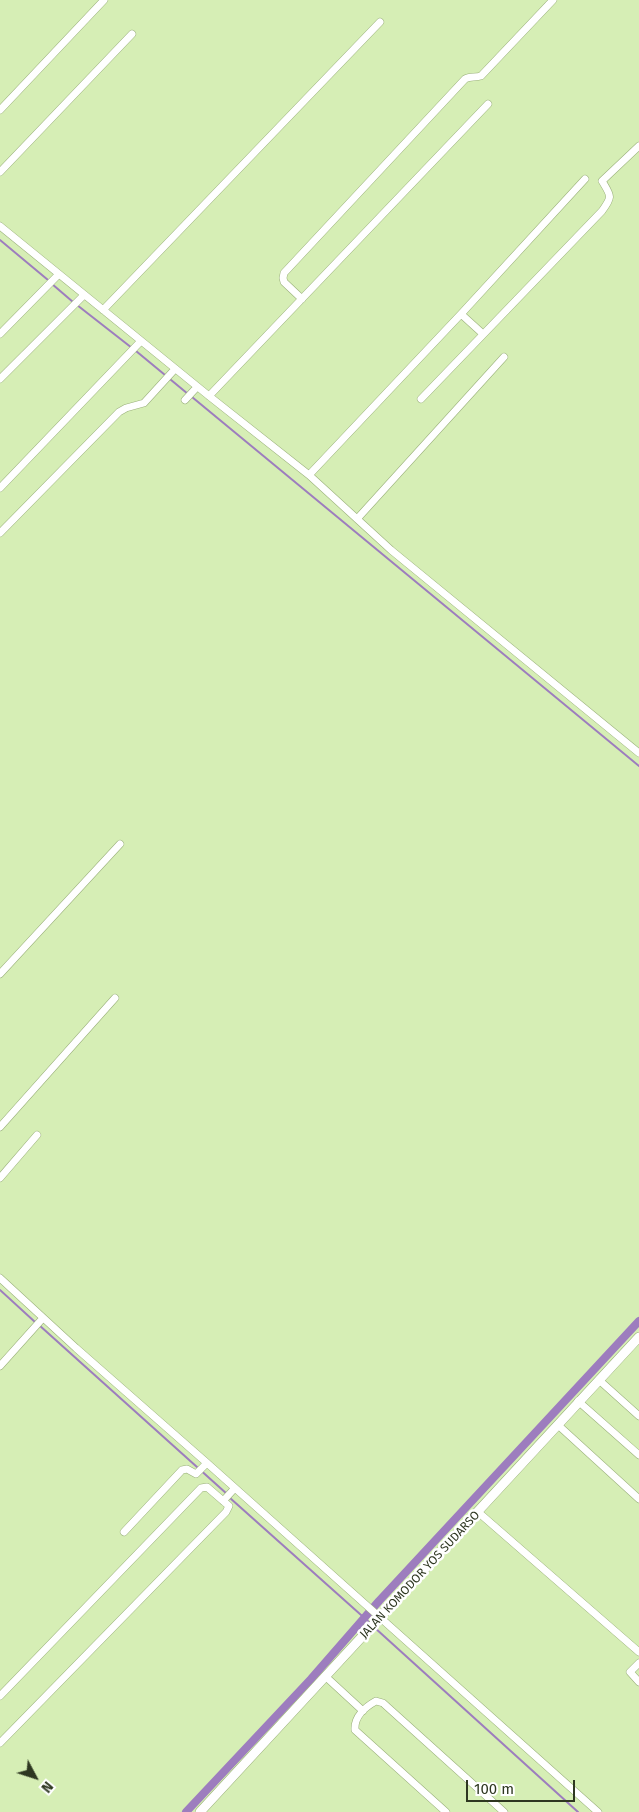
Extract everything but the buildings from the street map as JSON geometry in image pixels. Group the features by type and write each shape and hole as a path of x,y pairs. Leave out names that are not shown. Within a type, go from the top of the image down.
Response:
{"street":[{"path":"0,110 104,0"},
{"path":"302,299 284,282 282,278 284,273 465,79 470,76 480,76 553,0"},
{"path":"103,310 380,22"},
{"path":"0,172 132,34"},
{"path":"209,396 488,104"},
{"path":"421,399 602,211 610,200 610,195 602,181 639,146"},
{"path":"308,474 461,314 585,179"},
{"path":"0,227 81,297 103,310 139,343 195,389 209,396 308,474 398,556 639,753"},
{"path":"0,334 57,277"},
{"path":"0,379 81,297"},
{"path":"461,314 483,334"},
{"path":"0,488 139,343"},
{"path":"357,519 504,357"},
{"path":"0,533 119,412 142,404 173,371"},
{"path":"186,399 195,389"},
{"path":"0,974 120,844"},
{"path":"0,1127 115,998"},
{"path":"0,1178 37,1135"},
{"path":"0,1278 42,1319 598,1812"},
{"path":"0,1366 42,1319"},
{"name":"JALAN KOMODOR YOS SUDARSO","path":"200,1812 366,1632 377,1617 478,1512 639,1337"},
{"path":"599,1380 639,1416"},
{"path":"578,1402 639,1455"},
{"path":"558,1425 639,1500"},
{"path":"124,1532 182,1470 186,1469 196,1474 206,1463"},
{"path":"0,1696 201,1488 207,1487 225,1500 229,1506 226,1512 0,1743"},
{"path":"225,1500 234,1489"},
{"path":"478,1512 639,1652"},
{"path":"639,1663 630,1672 639,1682"},
{"path":"325,1676 363,1711"},
{"path":"446,1812 355,1730 355,1724 363,1711 376,1701 383,1703 504,1812"}],"waterway":[{"path":"0,240 48,280"},
{"path":"52,284 73,302"},
{"path":"77,305 132,348"},
{"path":"136,351 188,394"},
{"path":"192,397 639,766"},
{"path":"0,1290 35,1322"},
{"path":"186,1812 311,1679 379,1601 639,1321"},
{"path":"39,1325 227,1494"},
{"path":"230,1498 370,1623"},
{"path":"375,1628 578,1812"}]}
